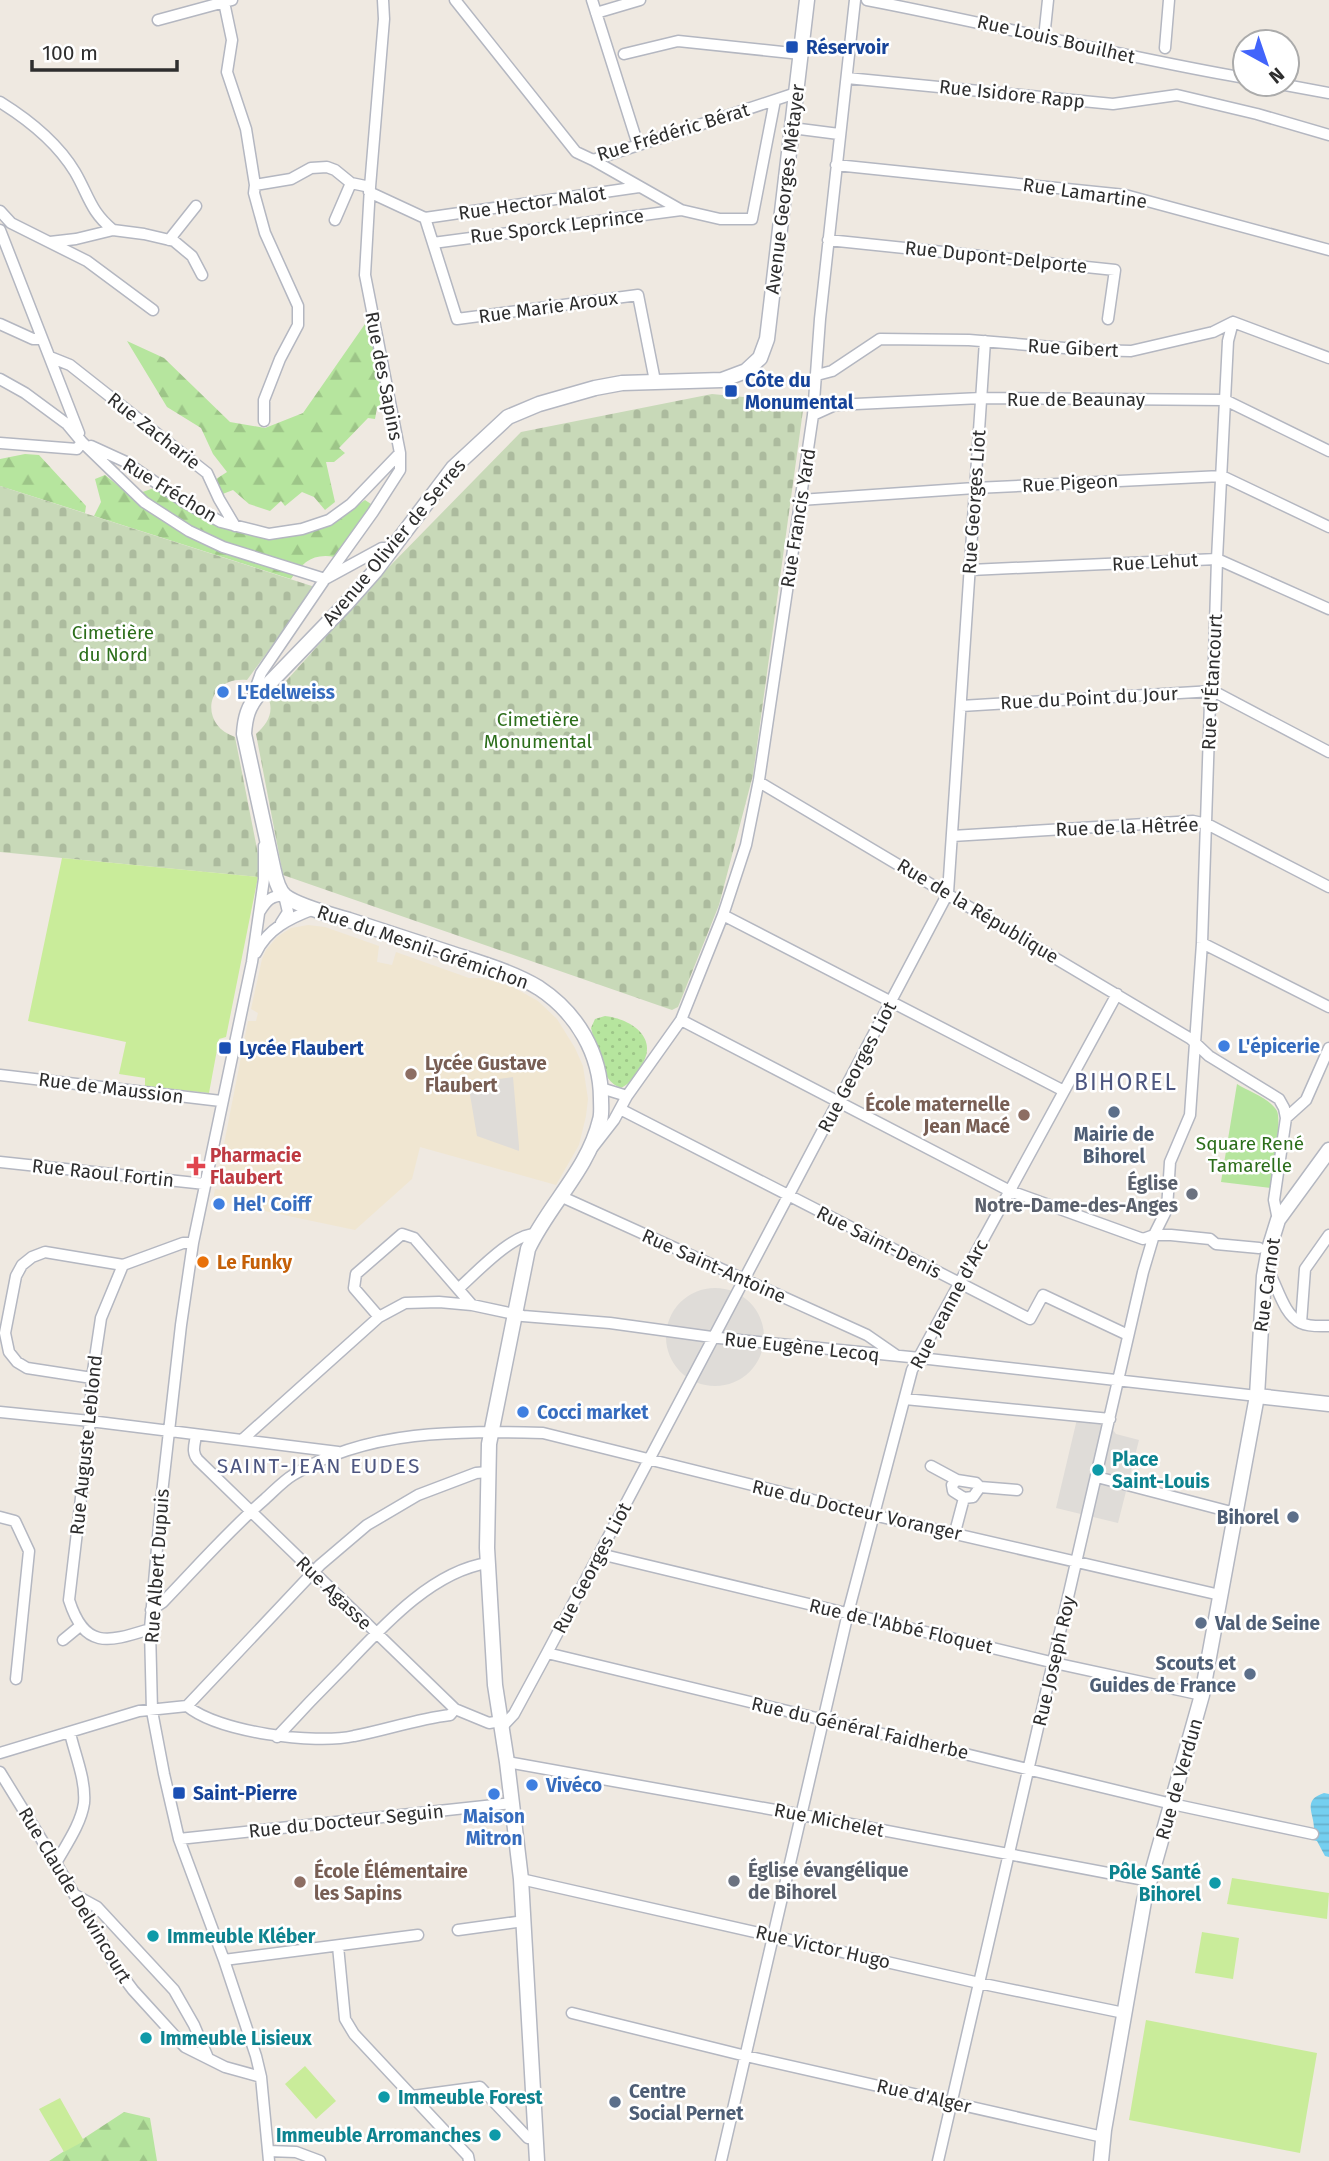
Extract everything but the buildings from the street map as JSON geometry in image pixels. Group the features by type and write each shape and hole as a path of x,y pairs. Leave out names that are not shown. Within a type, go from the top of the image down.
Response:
{"street":[{"name":"Rue des Sapins","path":"249,708 261,673 400,470 400,453 365,275 383,0"},
{"name":"Rue Frédéric Bérat","path":"455,0 576,152 593,160 796,93"},
{"path":"592,0 638,145"},
{"path":"596,13 640,0"},
{"name":"Avenue Georges Métayer","path":"746,370 760,358 767,339 807,0"},
{"name":"Rue Francis Yard","path":"592,1148 680,1022 723,915 746,845 759,782 813,415 828,240 855,0"},
{"name":"Rue Louis Bouilhet","path":"867,0 1231,75"},
{"path":"1044,38 1048,0"},
{"path":"1165,48 1169,0"},
{"path":"158,20 220,2 232,40 228,72 246,129 255,184 254,193 265,233 299,306 298,325 280,359 264,400 264,421"},
{"path":"624,54 678,41 801,54"},
{"name":"Rue Isidore Rapp","path":"846,78 1113,104 1177,95 1329,135"},
{"path":"1301,88 1329,93"},
{"path":"593,160 681,210 720,219 752,219 775,100"},
{"path":"0,102 56,144 75,172 98,218 113,230"},
{"path":"792,128 839,134"},
{"name":"Rue Lamartine","path":"836,165 1125,195 1329,250"},
{"path":"255,184 291,179 311,168 327,167 351,183 370,189 425,218"},
{"path":"335,220 351,183"},
{"name":"Rue Hector Malot","path":"425,218 639,187"},
{"path":"169,240 196,206"},
{"name":"Rue Sporck Leprince","path":"433,243 681,210"},
{"path":"0,211 11,223 87,261 153,310"},
{"name":"Rue Marie Aroux","path":"425,218 457,319 638,295 655,381"},
{"path":"0,230 82,442"},
{"path":"50,242 113,230 144,234 174,241 192,256 202,275"},
{"name":"Rue Dupont-Delporte","path":"828,240 1115,270 1108,319"},
{"path":"1233,322 1329,358"},
{"name":"Rue Gibert","path":"817,375 832,371 880,339 985,341 1131,351 1213,332 1233,322"},
{"name":"Rue d'Étancourt","path":"1170,1162 1190,1115 1196,1042 1228,341 1233,322"},
{"path":"0,324 33,339 42,339"},
{"name":"Rue Georges Liot","path":"501,1724 514,1714 547,1653 948,893 985,341"},
{"name":"Rue Zacharie","path":"50,357 70,365 207,473 235,526"},
{"name":"Avenue Olivier de Serres","path":"249,708 271,680 376,570 453,468 508,417 539,404 595,388 622,383 722,380 746,370"},
{"path":"0,379 25,393 68,424 82,442 144,502 189,531 223,547 325,579 382,548 392,548"},
{"name":"Rue de Beaunay","path":"813,415 835,405 981,398 1225,400 1329,451"},
{"path":"0,443 77,449 82,442"},
{"name":"Rue Fréchon","path":"82,442 126,462 205,514 235,526 269,534 302,529 329,520 351,504 400,453"},
{"name":"Rue Pigeon","path":"800,500 1222,475 1329,527"},
{"name":"Rue Lehut","path":"970,570 1217,559 1329,609"},
{"path":"1213,691 1329,752"},
{"name":"Rue du Point du Jour","path":"961,706 1213,691"},
{"path":"249,708 244,734 277,885 284,895 268,900 258,913"},
{"name":"Rue de la République","path":"759,782 1196,1042 1209,1056 1279,1099 1286,1118"},
{"name":"Rue de la Hêtrée","path":"952,836 1193,821 1207,824 1329,887"},
{"name":"Rue Albert Dupuis","path":"264,826 264,880 252,962 193,1243 181,1325 150,1629 152,1711 164,1774 179,1839 224,1960 261,2077 269,2156"},
{"name":"Rue Albert Dupuis","path":"252,962 265,937 279,925 288,912 284,895"},
{"name":"Rue du Mesnil-Grémichon","path":"284,895 314,909 522,979 541,989 568,1014 586,1037 596,1060 601,1088 601,1115 592,1148 535,1234 528,1249 489,1444 488,1563 495,1685 521,1879 537,2161"},
{"name":"Rue Albert Dupuis","path":"279,925 314,909"},
{"path":"723,915 1064,1091"},
{"path":"1202,943 1329,1007"},
{"name":"Rue Jeanne d'Arc","path":"721,2161 849,1613 912,1370 1117,994"},
{"path":"680,1022 839,1101 1010,1191 1143,1238 1154,1235 1210,1239 1216,1244 1259,1248"},
{"path":"1278,1220 1274,1200 1286,1118 1306,1100 1329,1048"},
{"name":"Rue de Maussion","path":"0,1075 221,1101"},
{"path":"601,1088 627,1096"},
{"path":"601,1115 619,1111"},
{"name":"Rue Saint-Denis","path":"619,1111 1030,1320 1042,1295 1128,1335"},
{"name":"Rue Carnot","path":"1257,1396 1265,1270 1273,1231 1278,1220 1329,1150"},
{"name":"Rue Raoul Fortin","path":"0,1162 205,1184"},
{"name":"Rue Joseph Roy","path":"938,2161 1128,1335 1154,1235 1167,1209 1170,1162"},
{"name":"Rue Saint-Antoine","path":"560,1196 867,1335 897,1356"},
{"path":"379,1317 354,1288 356,1274 402,1234 414,1238 471,1306"},
{"path":"458,1289 510,1244 527,1234 535,1234"},
{"path":"1301,1323 1305,1269 1329,1235"},
{"path":"92,1378 27,1368 9,1352 5,1333 16,1276 22,1265 45,1252 123,1265 193,1243"},
{"name":"Rue Auguste Leblond","path":"80,1626 69,1600 90,1421 92,1378 101,1318 123,1265"},
{"path":"1265,1270 1276,1284 1288,1310 1301,1323 1329,1326"},
{"name":"Rue Eugène Lecoq","path":"243,1439 379,1317 405,1303 439,1302 566,1321 610,1323 715,1338 1257,1396"},
{"path":"865,1353 867,1335"},
{"path":"1257,1396 1329,1405"},
{"name":"Rue de Verdun","path":"1101,2161 1144,1901 1202,1695 1257,1396"},
{"path":"905,1399 1110,1419"},
{"path":"0,1412 339,1452"},
{"name":"Rue du Docteur Voranger","path":"339,1452 397,1438 437,1434 543,1433 873,1515 1220,1595"},
{"name":"Rue Agasse","path":"196,1435 194,1455 455,1709 489,1723 501,1724"},
{"path":"151,1610 163,1602 250,1512 292,1476 339,1452"},
{"path":"931,1466 957,1480 976,1483 981,1487 1017,1490"},
{"path":"0,1753 139,1712 187,1706 313,1573 367,1525 394,1508 447,1483 476,1473 488,1472"},
{"path":"1097,1477 1235,1513"},
{"path":"957,1480 952,1485 953,1491 964,1498 973,1497 981,1487"},
{"path":"955,1532 964,1498"},
{"path":"0,1517 15,1521 29,1551 16,1679"},
{"name":"Rue de l'Abbé Floquet","path":"600,1554 1202,1695"},
{"path":"277,1737 404,1606 458,1573 488,1563"},
{"path":"63,1640 80,1626 102,1639 121,1638 150,1629"},
{"name":"Rue du Général Faidherbe","path":"547,1653 1172,1804 1313,1834"},
{"path":"187,1706 195,1713 238,1728 277,1737 308,1738 352,1737 450,1715 455,1709"},
{"path":"56,1863 74,1830 83,1805 84,1785 70,1733"},
{"name":"Rue Michelet","path":"507,1762 1150,1881"},
{"name":"Rue Claude Delvincourt","path":"0,1772 118,1970 133,1990 185,2047 225,2067 261,2077"},
{"name":"Rue du Docteur Seguin","path":"179,1839 512,1803"},
{"name":"Rue Victor Hugo","path":"521,1879 1124,2014"},
{"path":"75,1894 97,1907 174,1990 194,2025 208,2058"},
{"path":"458,1930 524,1921"},
{"path":"224,1960 418,1935"},
{"path":"338,1946 345,2019 355,2034 468,2155 469,2161"},
{"name":"Rue d'Alger","path":"572,2013 746,2056 1103,2137"},
{"path":"413,2096 480,2087 528,2138 536,2139"},
{"path":"269,2156 296,2152 320,2161"}],"shaded area":[{"name":"Lycée Gustave Flaubert","path":"308,925 325,927 379,946 377,962 392,965 396,952 469,978 481,978 511,986 538,1001 557,1019 583,1066 588,1099 579,1145 556,1185 420,1147 412,1179 355,1230 213,1200 215,1189 221,1190 222,1181 217,1180 248,1021 256,1021 258,1013 251,1009 262,959 277,937 291,928"},
{"path":"513,1077 519,1151 477,1136 468,1083"},
{"path":"715,1288 734,1292 749,1303 760,1318 764,1337 760,1356 749,1371 734,1382 715,1386 696,1382 681,1371 670,1356 666,1337 670,1318 681,1303 696,1292"},
{"name":"Place Saint-Louis","path":"1102,1415 1116,1434 1139,1440 1118,1523 1056,1508 1077,1419"}],"green space":[{"path":"365,324 378,362 384,406 377,408 375,419 368,418 339,448 345,453 334,462 326,462 335,502 325,510 314,497 302,492 285,506 281,501 270,511 249,504 233,490 220,495 213,481 227,472 213,454 201,428 167,407 127,341 164,358 230,422 265,428 303,413"},
{"name":"Cimetière Monumental","path":"712,394 804,403 753,775 719,905 678,1007 672,1010 283,875 256,734 268,719 269,700 385,571 521,432"},
{"path":"25,454 39,455 86,506 85,513 0,486 0,459"},
{"path":"105,475 131,496 154,488 219,527 265,538 289,537 331,524 365,500 374,506 335,557 321,556 309,560 291,579 94,516 101,502 95,479"},
{"name":"Cimetière du Nord","path":"0,486 315,587 247,680 233,681 223,686 215,693 212,703 215,722 223,731 235,737 259,859 258,877 0,852"},
{"path":"62,858 258,877 226,1037 219,1039 209,1093 145,1086 145,1078 119,1074 126,1042 28,1021"},
{"path":"605,1016 625,1021 641,1032 647,1048 646,1058 640,1068 630,1082 621,1088 608,1078 604,1071 591,1028 595,1019"},
{"name":"Square René Tamarelle","path":"1237,1084 1265,1099 1277,1111 1278,1137 1271,1188 1221,1182"},
{"path":"1232,1878 1329,1893 1327,1919 1227,1904"},
{"path":"1202,1932 1239,1938 1233,1979 1195,1973"},
{"path":"1146,2020 1317,2053 1300,2153 1129,2120"},
{"path":"305,2066 336,2101 316,2119 285,2084"},
{"path":"60,2098 84,2141 64,2152 39,2109"},
{"path":"124,2112 150,2118 157,2161 49,2161"}],"water":[{"path":"1324,1793 1329,1794 1329,1857 1325,1856 1317,1841 1313,1840 1311,1803"}],"place":[{"name":"Réservoir","path":"792,47"},
{"name":"Côte du Monumental","path":"731,391"},
{"name":"L'Edelweiss","path":"223,692"},
{"name":"L'épicerie","path":"1224,1046"},
{"name":"Lycée Flaubert","path":"225,1048"},
{"name":"Lycée Gustave Flaubert","path":"411,1074"},
{"name":"Mairie de Bihorel","path":"1114,1112"},
{"name":"École maternelle Jean Macé","path":"1024,1115"},
{"name":"Pharmacie Flaubert","path":"196,1166"},
{"name":"Église Notre-Dame-des-Anges","path":"1192,1194"},
{"name":"Hel' Coiff","path":"219,1204"},
{"name":"Le Funky","path":"203,1262"},
{"name":"Cocci market","path":"523,1412"},
{"name":"Place Saint-Louis","path":"1098,1470"},
{"name":"Bihorel","path":"1293,1517"},
{"name":"Val de Seine","path":"1201,1623"},
{"name":"Scouts et Guides de France","path":"1250,1674"},
{"name":"Vivéco","path":"532,1785"},
{"name":"Saint-Pierre","path":"179,1793"},
{"name":"Maison Mitron","path":"494,1794"},
{"name":"Église évangélique de Bihorel","path":"734,1881"},
{"name":"École Élémentaire les Sapins","path":"300,1882"},
{"name":"Pôle Santé Bihorel","path":"1215,1883"},
{"name":"Immeuble Kléber","path":"153,1936"},
{"name":"Immeuble Lisieux","path":"146,2038"},
{"name":"Immeuble Forest","path":"384,2097"},
{"name":"Centre Social Pernet","path":"615,2102"},
{"name":"Immeuble Arromanches","path":"495,2135"}],"district":[{"name":"BIHOREL","path":"1126,1082"},
{"name":"SAINT-JEAN EUDES","path":"319,1466"}]}
